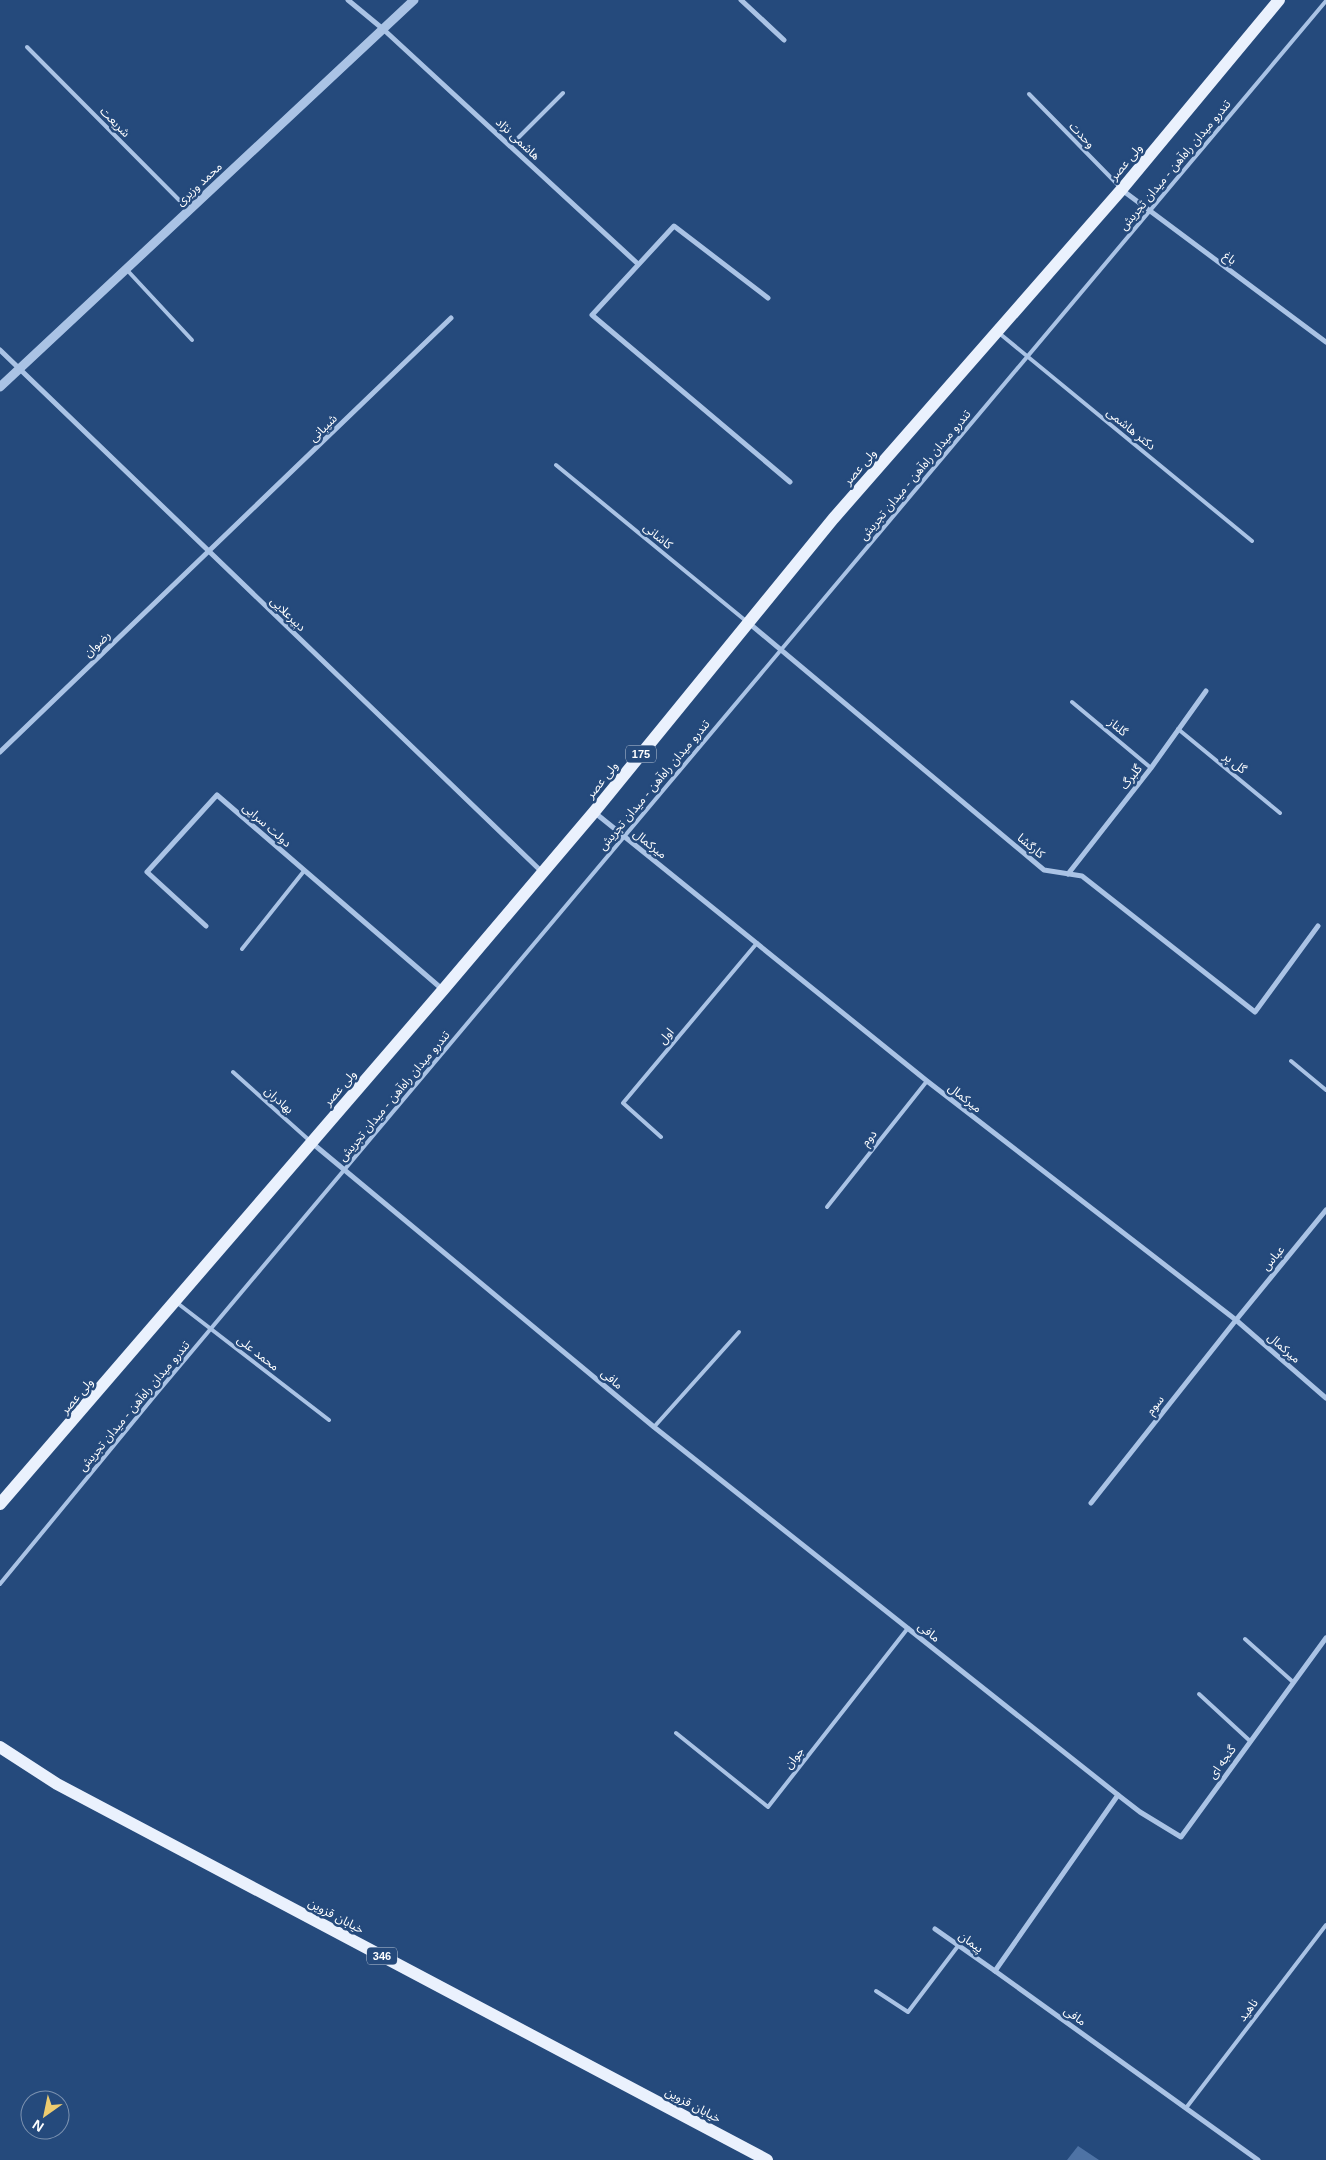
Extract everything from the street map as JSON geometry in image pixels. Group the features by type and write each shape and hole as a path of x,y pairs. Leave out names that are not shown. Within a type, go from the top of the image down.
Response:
{"main road":[{"name":"ولی عصر","path":"0,1504 443,990 594,812 833,519 1122,189 1279,0"},
{"name":"خیابان قزوین","path":"0,1746 58,1784 767,2160"}],"street":[{"name":"هاشمی نژاد","path":"348,0 383,29 638,264"},
{"name":"محمد وزیری","path":"0,387 414,0"},
{"path":"744,1 784,40"},
{"name":"باغ","path":"1122,189 1326,342"},
{"path":"768,298 674,226 592,315 790,482"},
{"name":"شیبانی","path":"208,552 451,318"},
{"name":"دبیرعلایی","path":"0,350 18,370 542,873"},
{"name":"رضوان","path":"1,750 208,552"},
{"name":"کارگشا","path":"748,623 1044,870 1082,876 1255,1012 1318,926"},
{"name":"گلبرگ","path":"1068,874 1151,768 1206,691"},
{"name":"دولت سرایی","path":"206,926 146,872 217,795 443,990"},
{"name":"میرکمال","path":"594,812 928,1082 1236,1320 1326,1398"},
{"name":"مافی","path":"312,1142 654,1427 1118,1795"},
{"name":"عباس","path":"1236,1320 1326,1210"},
{"name":"سوم","path":"1091,1503 1236,1320"},
{"name":"گنجه ای","path":"1118,1795 1140,1812 1181,1837 1326,1638"},
{"path":"995,1971 1118,1795"},
{"name":"پیمان","path":"935,1929 995,1971"},
{"name":"مافی","path":"995,1971 1258,2160"}],"lane":[{"name":"تندرو میدان راه‌آهن - میدان تجریش","path":"0,1584 624,836 1326,1"},
{"name":"شریعت","path":"27,47 189,210"},
{"path":"510,146 563,93"},
{"name":"وحدت","path":"1029,94 1122,189"},
{"path":"126,269 192,340"},
{"name":"دکتر هاشمی","path":"998,332 1252,541"},
{"name":"کاشانی","path":"556,465 748,623"},
{"name":"گلناز","path":"1072,702 1151,768"},
{"name":"گل پر","path":"1178,729 1280,813"},
{"path":"242,949 304,871"},
{"name":"اول","path":"661,1136 623,1103 757,944"},
{"path":"1291,1061 1326,1090"},
{"name":"بهادران","path":"233,1072 312,1142"},
{"name":"دوم","path":"827,1207 928,1082"},
{"name":"محمد علی","path":"176,1302 329,1420"},
{"path":"654,1427 738,1332"},
{"name":"جوان","path":"676,1733 768,1807 908,1628"},
{"path":"1245,1639 1293,1682"},
{"path":"1199,1694 1250,1741"},
{"name":"ناهید","path":"1186,2108 1326,1924"},
{"path":"876,1991 908,2012 958,1946"}],"building":[{"path":"1078,2146 1099,2160 1067,2160"}]}
